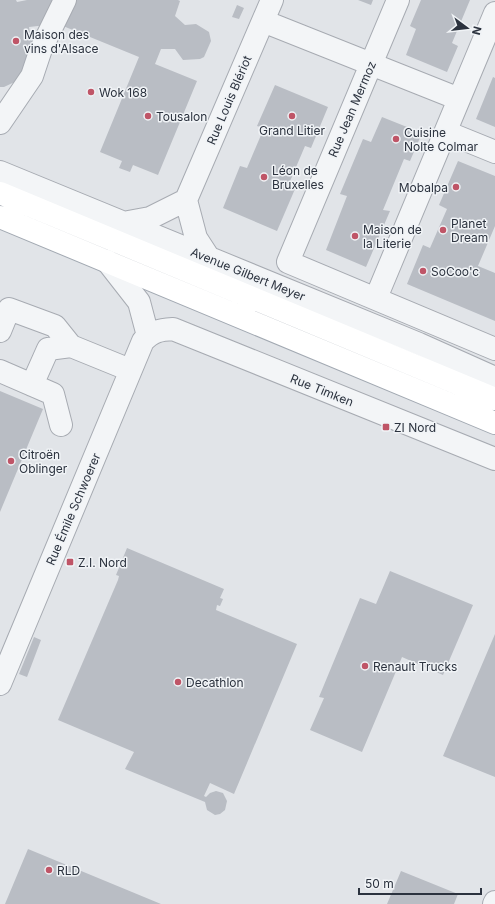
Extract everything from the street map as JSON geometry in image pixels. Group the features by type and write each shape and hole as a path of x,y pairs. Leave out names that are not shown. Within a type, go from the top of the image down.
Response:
{"main road":[{"name":"Avenue Gilbert Meyer","path":"0,193 495,399"},
{"path":"0,217 495,423"}],"street":[{"path":"0,123 32,76 41,49 65,0"},
{"name":"Rue Louis Blériot","path":"186,200 272,0"},
{"name":"Rue Jean Mermoz","path":"376,298 288,262 398,0"},
{"path":"376,298 495,13"},
{"path":"263,21 459,99"},
{"path":"446,132 495,152"},
{"name":"Avenue Gilbert Meyer","path":"0,172 419,344 495,378"},
{"path":"123,223 150,218 186,200 196,238 209,258"},
{"path":"106,261 139,302 148,336"},
{"path":"376,298 390,319 419,344"},
{"path":"331,308 357,304 376,298 495,348"},
{"path":"0,331 9,309 55,326 71,346 130,370"},
{"name":"Rue Timken","path":"148,336 159,330 173,329 495,459"},
{"name":"Rue Émile Schwoerer","path":"0,684 130,370 143,340 148,336"},
{"path":"32,385 48,349 71,346"},
{"path":"0,370 53,394 61,425"}],"building":[{"name":"Maison des vins d'Alsace","path":"0,0 16,0 17,2 27,0 58,0 47,25 29,27 34,56 21,79 4,87 0,87"},
{"path":"74,0 178,0 180,1 175,16 185,25 196,24 209,32 211,41 204,57 200,59 183,60 175,49 161,49 155,64 197,81 158,175 133,165 130,172 119,168 122,161 100,152 139,57 63,26"},
{"path":"358,0 373,0 371,5"},
{"path":"421,0 470,0 452,43 458,46 447,72 406,55 416,29 410,26"},
{"path":"237,5 244,8 239,19 232,17"},
{"path":"493,77 495,78 495,127 476,119"},
{"path":"275,85 328,107 311,148 305,146 288,186 295,189 277,231 223,208 240,166 247,168 264,128 257,126"},
{"path":"382,117 422,133 410,161 404,159 383,210 390,211 366,267 326,250 347,196 340,194 363,139 371,142"},
{"path":"458,161 495,176 495,226 478,266 495,273 495,321 407,284 423,245 430,248 447,209 439,205"},
{"name":"Citroën Oblinger","path":"0,391 43,409 0,512"},
{"name":"Decathlon","path":"127,548 224,589 220,598 223,599 220,606 217,605 216,610 297,644 234,794 210,783 204,796 206,797 210,793 216,791 223,793 227,801 225,810 220,814 215,815 207,810 205,802 125,769 134,752 58,720 118,580 119,576 116,575"},
{"name":"Renault Trucks","path":"390,571 473,605 443,675 402,657 362,752 310,730 324,698 319,697 360,598 376,604"},
{"path":"495,634 495,777 443,756"},
{"path":"34,637 41,640 27,677 19,674"},
{"name":"RLD","path":"28,849 161,904 5,904"},
{"path":"401,871 458,894 454,904 387,904"}],"place":[{"name":"Maison des vins d'Alsace","path":"16,41"},
{"name":"Wok 168","path":"91,92"},
{"name":"Tousalon","path":"148,116"},
{"name":"Grand Litier","path":"292,116"},
{"name":"Cuisine Nolte Colmar","path":"396,139"},
{"name":"Léon de Bruxelles","path":"264,177"},
{"name":"Mobalpa","path":"456,187"},
{"name":"Planet Dream","path":"443,230"},
{"name":"Maison de la Literie","path":"355,236"},
{"name":"SoCoo'c","path":"423,271"},
{"name":"ZI Nord","path":"386,427"},
{"name":"Citroën Oblinger","path":"11,461"},
{"name":"Z.I. Nord","path":"70,562"},
{"name":"Renault Trucks","path":"365,666"},
{"name":"Decathlon","path":"178,682"},
{"name":"RLD","path":"49,870"}]}
